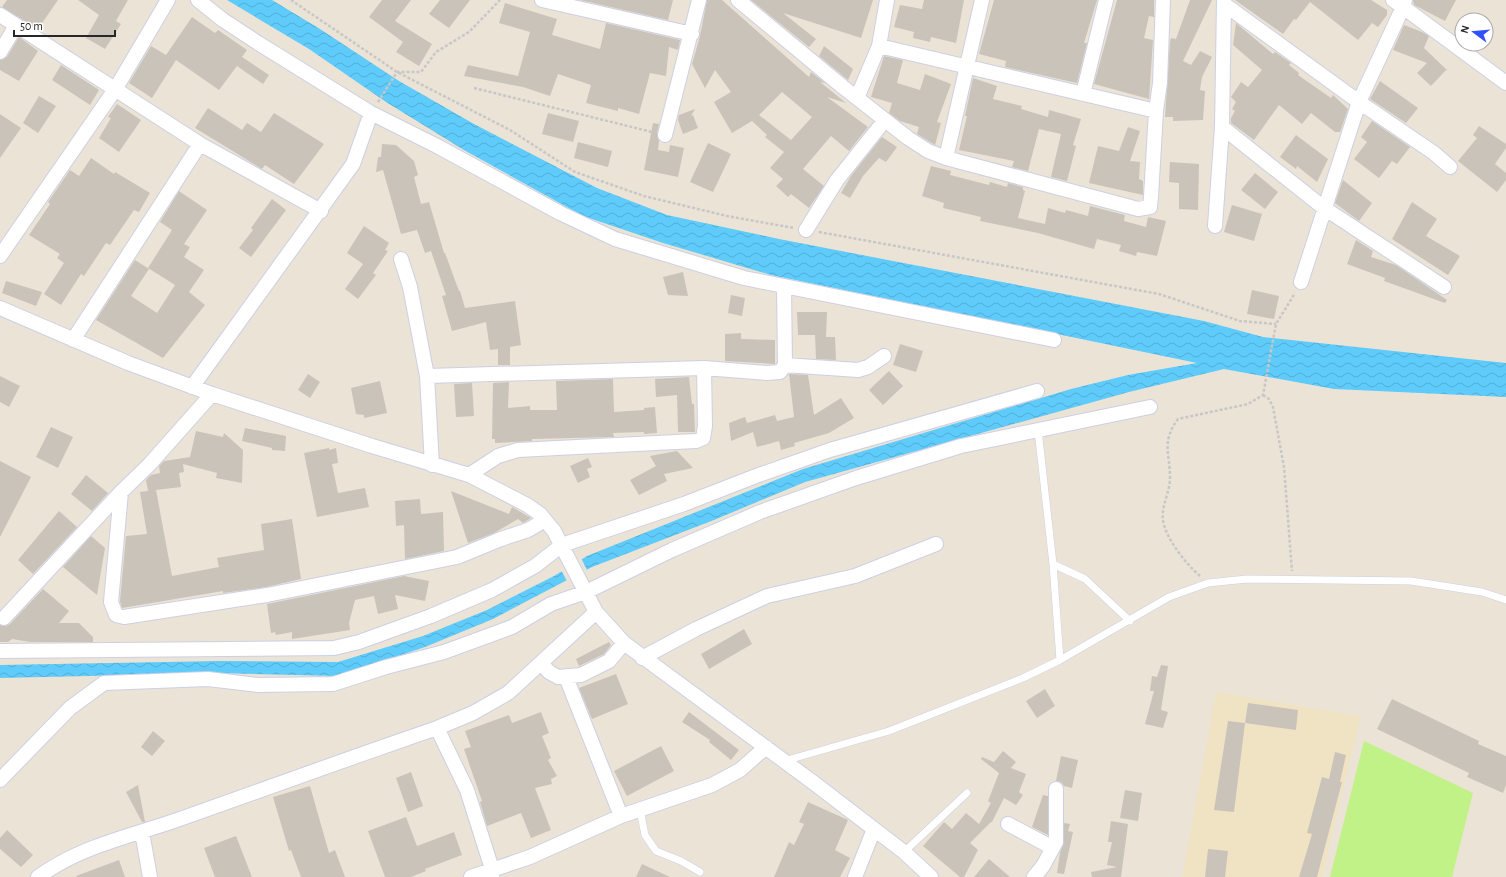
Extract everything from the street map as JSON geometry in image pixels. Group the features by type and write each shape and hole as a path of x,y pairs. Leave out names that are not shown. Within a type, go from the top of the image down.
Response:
{"street":[{"path":"0,256 116,88 168,0"},
{"path":"198,0 258,43 371,113 560,213 616,239 744,278 1054,340"},
{"path":"542,0 692,34"},
{"path":"665,135 692,34 699,0"},
{"path":"738,0 857,98 928,151 946,158 1138,209 1150,207 1156,111 1160,83 1163,0"},
{"path":"857,98 879,46 887,0"},
{"path":"946,158 965,67 982,0"},
{"path":"1083,94 1106,0"},
{"path":"1224,2 1358,102 1434,153 1450,166"},
{"path":"1215,226 1222,127 1224,2"},
{"path":"1301,282 1358,102 1400,2 1506,83"},
{"path":"0,15 116,88 200,144 320,211"},
{"path":"0,52 16,26"},
{"path":"879,46 1156,111"},
{"path":"192,387 353,164 371,113"},
{"path":"806,230 837,180 885,120"},
{"path":"1222,127 1324,208 1444,287"},
{"path":"73,340 200,144"},
{"path":"401,258 410,287 427,376 432,465"},
{"path":"427,376 704,368 767,373 780,372 785,365 784,286"},
{"path":"0,308 73,340 192,387 432,465 469,475 527,505 545,520 562,545 596,612 624,643 642,658 766,747 874,829 904,852 931,877"},
{"path":"785,365 858,370 868,367 884,356"},
{"path":"469,475 498,456 518,450 696,441 703,438 705,426 704,368"},
{"path":"0,651 334,648 359,642 431,616 492,590 535,566 562,545 684,504 756,476 830,450 1037,391"},
{"path":"4,618 121,492 150,465 212,394"},
{"path":"0,780 70,708 104,683 208,679 258,685 333,684 386,667 444,652 512,627 583,587 760,512 856,478 961,446 1150,407"},
{"path":"121,492 111,602 116,615 124,617 267,595 457,557 528,530 545,520"},
{"path":"642,658 696,629 768,596 855,576 936,544"},
{"path":"38,877 68,857 92,847 142,832 436,728 473,713 508,693 542,664 596,612"},
{"path":"542,664 549,672 558,677 581,675 609,660 624,643"},
{"path":"566,676 621,816"},
{"path":"436,728 467,790 492,873"},
{"path":"471,877 492,873 621,816 712,785 740,770 766,747"},
{"path":"1041,873 1056,842 1056,789"},
{"path":"1008,824 1053,848"},
{"path":"856,877 874,829"},
{"path":"142,832 150,877"}],"lane":[{"path":"1038,430 1053,564 1060,660"},
{"path":"1053,564 1085,579 1130,621"},
{"path":"784,761 889,731 1023,678 1060,660 1130,621 1169,597 1208,583 1247,579 1411,581 1482,592 1506,600"},
{"path":"904,852 967,793"},
{"path":"640,810 645,835 656,851 681,861 700,872"}],"path":[{"path":"291,0 396,73 510,130 575,172 644,196 727,216 1159,294 1240,321 1276,324"},
{"path":"396,73 421,72 436,52 469,32 500,0"},
{"path":"379,100 396,73"},
{"path":"474,88 665,135"},
{"path":"1208,583 1192,568 1176,549 1162,521 1170,478 1166,444 1172,427 1178,419 1248,404 1263,395 1276,324 1301,282"},
{"path":"1263,395 1269,399 1273,407 1284,467 1293,579"}],"shaded area":[{"path":"1216,692 1361,716 1322,877 1182,877"}],"green space":[{"path":"1364,741 1473,793 1452,877 1330,877"}],"water":[{"path":"227,0 272,0 320,29 399,81 474,124 597,188 667,215 779,239 1204,321 1263,337 1506,363 1506,397 1334,389 1224,369 1129,392 805,482 714,520 592,567 493,619 425,647 338,676 218,673 0,678 0,665 220,661 338,662 423,636 487,610 554,576 587,556 803,469 1071,389 1128,375 1197,363 771,275 663,243 583,216 464,150 386,102 309,49"}],"pier":[{"path":"581,558 588,572 568,583 561,570"}],"building":[{"path":"7,0 58,0 38,29 2,7"},
{"path":"78,0 128,0 116,21 121,24 105,49 86,38 99,15"},
{"path":"382,0 411,0 395,21 432,44 419,66 396,52 403,42 369,17"},
{"path":"440,0 470,0 449,28 429,14"},
{"path":"580,0 673,0 668,20"},
{"path":"707,0 722,0 809,77 811,72 825,83 820,82 846,103 827,97 868,127 849,151 831,136 803,169 824,186 809,208 791,194 788,197 776,186 783,179 770,168 784,152 765,137 767,135 752,121 732,133 714,102 731,92 715,70 705,88 692,64 700,36","holes":["782,92 812,117 791,140 759,115"]},
{"path":"751,0 873,0 861,38 783,13 816,39 809,47"},
{"path":"924,0 964,0 956,43 931,37 930,42 913,38 914,32 894,27 900,5 922,9"},
{"path":"994,0 1097,0 1084,43 1087,43 1077,83 1005,67 1006,61 979,54"},
{"path":"1117,0 1154,0 1154,17 1149,16 1144,38 1153,40 1149,99 1094,84"},
{"path":"1190,0 1212,0 1183,61 1191,65 1200,51 1212,57 1202,77 1200,90 1205,91 1203,120 1173,121 1173,117 1165,117 1170,43 1171,38 1176,39"},
{"path":"1235,0 1371,0 1387,10 1387,15 1378,27 1372,23 1358,40 1310,2 1296,20 1294,19 1283,34"},
{"path":"1413,0 1456,0 1445,21 1414,5"},
{"path":"505,3 557,19 552,35 600,49 606,23 680,40 678,50 669,47 666,76 650,73 639,114 618,108 618,111 586,103 591,85 558,74 550,96 523,87 464,76 468,65 518,76 530,32 499,23"},
{"path":"192,17 215,33 218,30 247,50 242,57 269,75 263,84 237,66 219,90 176,60 152,98 129,83 151,46 166,55"},
{"path":"1236,23 1273,54 1275,52 1291,63 1289,65 1299,73 1298,75 1331,98 1333,95 1348,109 1340,132 1335,132 1311,113 1302,124 1279,105 1254,140 1231,123 1231,118 1235,111 1232,109 1236,102 1231,97 1241,82 1248,87 1262,70 1233,45"},
{"path":"1404,25 1429,36 1424,48 1448,71 1446,70 1431,86 1417,73 1427,63 1393,50"},
{"path":"19,37 38,51 19,81 0,70 0,60 7,57"},
{"path":"824,46 853,69 848,80 819,56"},
{"path":"884,56 903,60 897,83 920,90 925,74 951,84 937,122 941,123 935,145 917,134 919,127 900,121 889,113 892,103 871,97"},
{"path":"61,65 99,90 90,105 52,80"},
{"path":"973,78 997,86 993,99 1022,106 1021,109 1048,117 1049,110 1081,119 1073,145 1076,146 1067,181 1051,177 1061,134 1039,129 1028,171 1012,167 1014,161 959,150 967,116 965,116"},
{"path":"1380,81 1418,108 1406,123 1370,99"},
{"path":"39,96 56,106 38,133 23,123"},
{"path":"117,104 141,120 119,152 99,138 111,118 108,117"},
{"path":"208,108 242,130 247,123 261,132 274,113 324,144 294,184 265,165 262,169 195,128"},
{"path":"695,109 691,116 693,115 698,128 683,134 678,120 679,115"},
{"path":"548,113 579,121 573,142 542,134"},
{"path":"0,114 21,128 0,158"},
{"path":"1372,121 1410,147 1397,164 1392,161 1379,178 1354,159 1367,142 1361,137"},
{"path":"653,123 659,124 657,133 659,141 658,150 669,152 670,145 684,148 678,177 644,170"},
{"path":"1479,126 1506,144 1506,148 1495,164 1506,173 1506,180 1497,192 1458,161 1477,138 1473,135"},
{"path":"1128,127 1140,131 1130,161 1140,162 1139,179 1143,181 1143,195 1089,183 1098,146 1119,151"},
{"path":"1296,135 1328,159 1317,182 1297,166 1296,169 1280,157"},
{"path":"882,137 897,147 886,162 879,158 863,176 850,198 841,193 851,176"},
{"path":"578,142 612,151 608,167 574,158"},
{"path":"708,143 731,154 713,192 690,182"},
{"path":"382,144 396,145 414,161 418,175 414,177 421,204 429,202 444,253 460,291 465,308 515,301 521,345 510,347 510,365 498,365 498,349 490,350 486,322 452,331 442,296 446,295 431,251 425,253 417,230 401,234 383,170 376,172 378,157 381,157"},
{"path":"91,158 114,174 115,172 150,193 139,212 134,210 110,245 106,243 84,276 81,274 61,305 44,294 64,263 57,258 60,254 29,235 50,204 48,202 70,170 79,176"},
{"path":"1170,162 1199,164 1198,210 1179,209 1179,183 1169,182"},
{"path":"931,166 951,171 950,175 989,185 990,182 1007,187 1008,183 1023,187 1023,190 1025,191 1018,218 1045,224 1048,208 1065,213 1066,210 1088,216 1090,206 1125,215 1124,221 1146,227 1148,217 1166,221 1157,256 1137,252 1136,256 1119,251 1121,245 1097,239 1094,249 1038,233 980,221 981,217 943,208 944,203 922,196"},
{"path":"1255,173 1278,192 1265,209 1241,190"},
{"path":"1343,180 1372,203 1359,221 1335,203"},
{"path":"179,191 207,210 184,244 190,247 184,257 204,270 189,292 205,305 163,358 96,320 135,260 149,269 131,296 157,313 175,285 148,268 172,230 160,222"},
{"path":"272,199 286,210 251,257 239,248 253,230 251,228"},
{"path":"1412,202 1437,219 1426,236 1460,256 1448,275 1392,239"},
{"path":"1232,205 1262,214 1254,241 1224,232"},
{"path":"364,226 389,243 385,250 388,251 373,273 376,275 358,299 345,289 363,264 347,253"},
{"path":"1356,240 1373,251 1371,257 1396,265 1447,300 1445,303 1384,281 1385,278 1347,264"},
{"path":"683,272 688,296 668,295 663,277"},
{"path":"6,281 42,292 36,306 2,293"},
{"path":"1252,290 1279,296 1274,319 1247,314"},
{"path":"731,295 745,298 742,316 728,313"},
{"path":"797,312 827,312 826,337 835,337 836,360 816,359 815,335 798,335"},
{"path":"741,333 741,339 775,340 775,364 725,361 725,334"},
{"path":"900,344 923,351 916,372 893,365"},
{"path":"889,371 903,386 883,405 869,390"},
{"path":"308,374 320,382 310,398 298,390"},
{"path":"789,374 808,375 814,415 841,398 854,418 829,433 794,443 795,446 781,450 779,441 757,447 753,432 731,441 729,423 745,417 747,423 775,415 777,421 794,417"},
{"path":"0,376 20,386 9,407 0,402"},
{"path":"689,377 692,404 694,404 695,432 678,432 677,395 656,397 655,379"},
{"path":"613,379 614,412 644,410 644,408 655,407 657,433 613,433 614,437 532,439 532,441 495,443 495,439 492,439 493,383 509,382 508,408 530,406 530,410 557,410 556,381"},
{"path":"380,381 387,413 364,418 364,415 356,414 351,388"},
{"path":"472,383 474,416 456,417 454,384"},
{"path":"51,427 73,437 58,468 36,457"},
{"path":"245,428 286,436 285,451 272,450 272,448 242,441"},
{"path":"196,431 223,437 224,433 243,450 242,483 216,478 217,473 183,464 184,472 179,473 181,487 156,490 172,576 219,567 217,558 264,550 261,524 292,519 301,579 266,587 223,593 223,591 122,608 120,601 126,536 147,534 140,492 148,491 146,480 151,475 160,473 159,466 164,461 190,457"},
{"path":"329,448 329,450 336,448 338,463 332,464 338,493 365,488 369,507 317,517 304,453"},
{"path":"677,451 693,468 664,474 667,481 639,495 630,480 656,466 650,456"},
{"path":"588,458 592,467 587,469 590,477 578,483 570,466"},
{"path":"0,461 31,477 0,537"},
{"path":"86,475 108,493 92,511 71,494"},
{"path":"451,491 509,514 512,507 531,518 523,523 518,519 494,533 468,543"},
{"path":"420,499 421,514 443,512 444,551 405,559 404,525 396,526 395,501"},
{"path":"59,511 77,527 33,574 18,560"},
{"path":"91,536 105,548 97,595 63,567"},
{"path":"404,576 429,581 425,601 395,595 398,609 378,614 374,596 355,600 349,623 350,630 292,639 292,632 276,635 275,632 271,633 267,604"},
{"path":"43,589 69,611 59,623 79,623 93,637 93,642 30,642 12,639 8,642 0,642 0,625 6,626 10,624"},
{"path":"744,629 752,644 709,669 701,654"},
{"path":"609,642 611,645 604,654 579,666 576,659"},
{"path":"1161,665 1168,666 1161,710 1168,712 1163,728 1145,724 1154,691 1150,691 1152,676 1157,677"},
{"path":"616,674 628,704 592,719 579,688"},
{"path":"1045,689 1055,706 1037,718 1026,701"},
{"path":"1392,699 1479,741 1478,744 1506,756 1506,785 1503,793 1467,777 1469,773 1377,729"},
{"path":"1248,703 1298,710 1296,730 1245,723"},
{"path":"541,712 549,733 542,736 551,758 548,760 557,776 551,779 552,784 535,788 551,830 531,838 521,813 487,826 480,802 482,801 464,749 471,747 465,731 509,715 512,723"},
{"path":"689,712 739,750 731,760 709,742 710,740 682,722"},
{"path":"1228,721 1245,723 1234,812 1214,810"},
{"path":"153,731 165,741 152,756 141,747"},
{"path":"661,746 674,771 627,796 614,771"},
{"path":"1003,751 1016,762 1011,768 1026,774 1019,792 1023,795 1016,805 1004,798 992,822 970,843 978,850 964,877 960,877 923,846 944,822 952,829 966,813 979,824 991,803 988,801 999,773 981,759 982,757 994,762"},
{"path":"1335,752 1346,755 1340,782 1342,782 1317,877 1299,877 1312,834 1307,833 1322,777 1329,779"},
{"path":"1061,756 1078,760 1072,788 1064,786 1061,782 1056,781"},
{"path":"411,772 423,806 408,812 396,778"},
{"path":"138,785 145,822 142,822 126,792"},
{"path":"310,786 329,853 335,850 345,877 301,877 291,850 289,851 273,797"},
{"path":"1125,790 1142,793 1138,821 1120,818"},
{"path":"1043,795 1048,796 1048,835 1032,827"},
{"path":"808,802 848,820 835,850 850,858 840,877 774,877 789,842 794,845 804,824 799,822"},
{"path":"406,817 417,846 454,832 462,855 425,869 426,871 411,877 385,877 368,831"},
{"path":"1111,821 1128,824 1121,877 1092,877 1091,872 1117,867 1107,865 1112,842 1108,842"},
{"path":"1064,823 1070,824 1068,831 1073,832 1064,874 1057,873 1060,853 1064,842"},
{"path":"7,830 33,855 21,867 0,849 0,838"},
{"path":"236,836 252,877 215,877 204,848"},
{"path":"1208,849 1228,851 1225,877 1205,877"},
{"path":"989,859 1010,877 974,877"},
{"path":"119,860 125,877 76,876"},
{"path":"642,864 670,877 636,877"}]}
